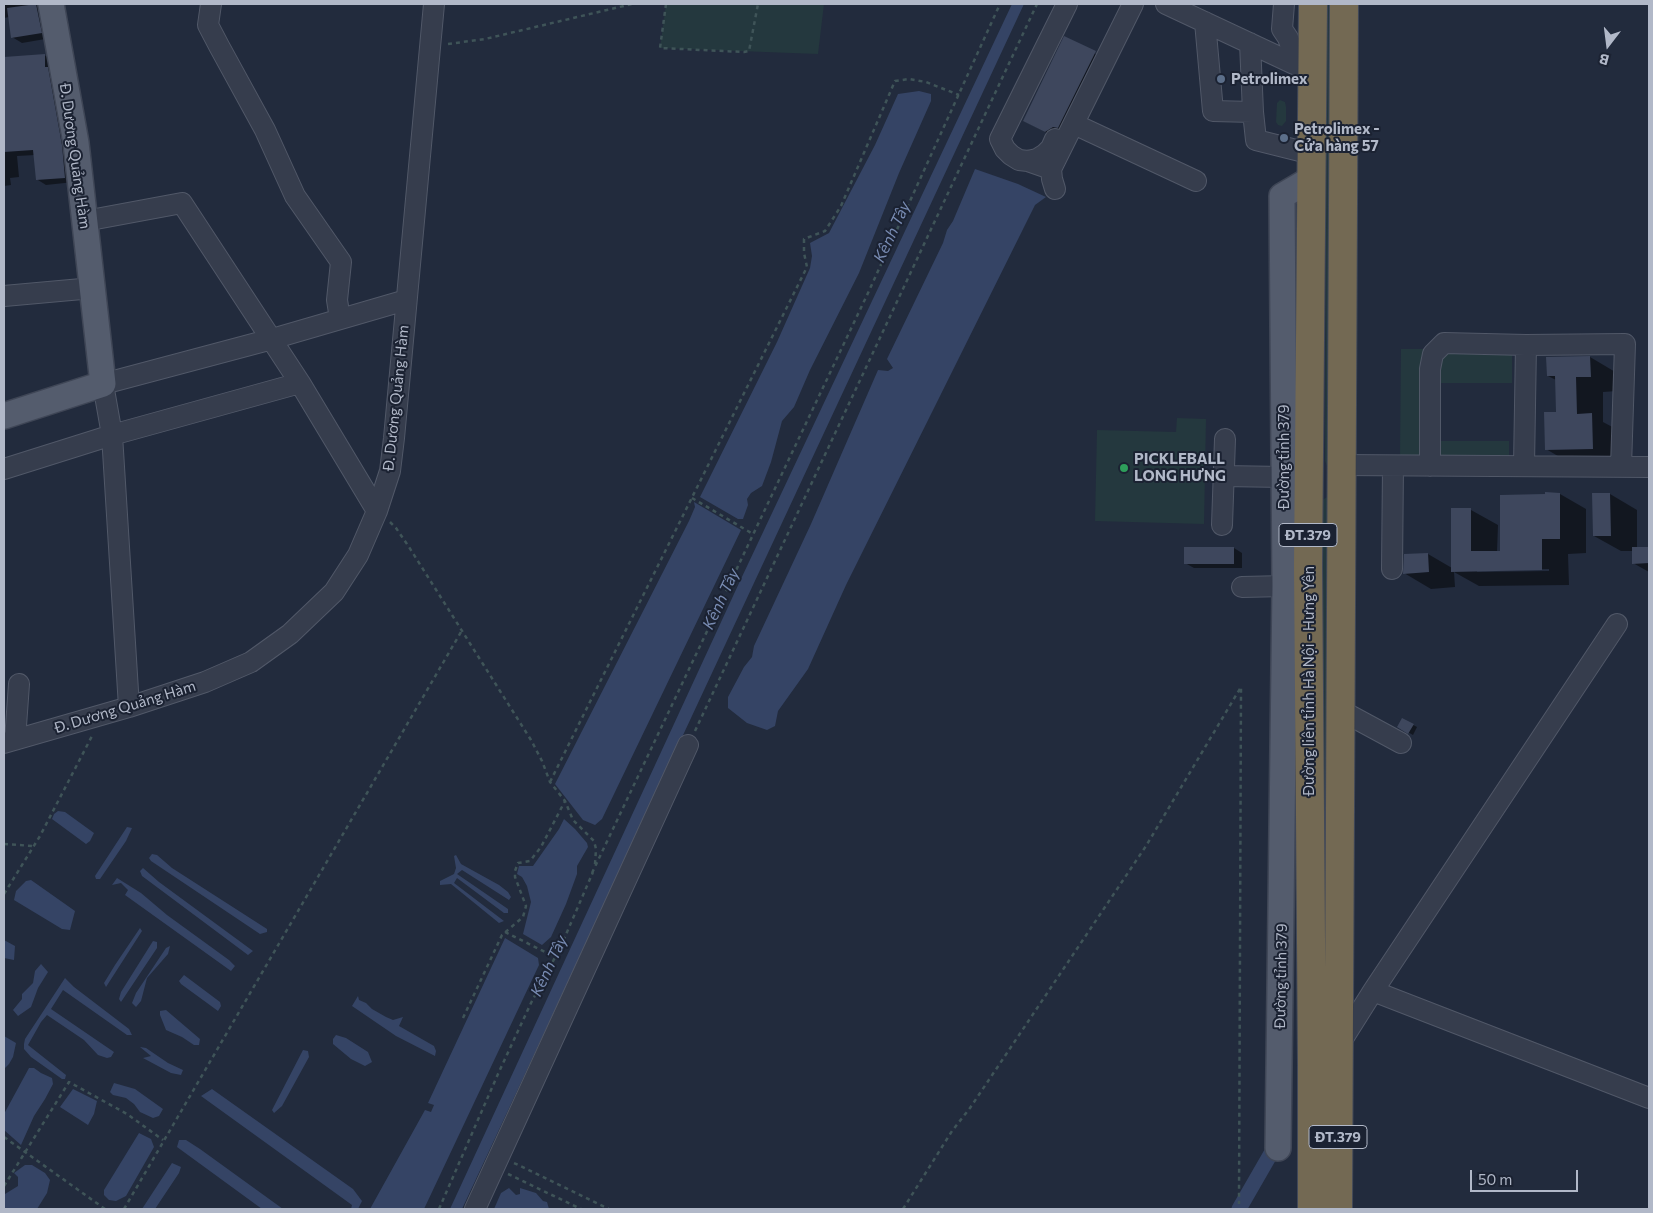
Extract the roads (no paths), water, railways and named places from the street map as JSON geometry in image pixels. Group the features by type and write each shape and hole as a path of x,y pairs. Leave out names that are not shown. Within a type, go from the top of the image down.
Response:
{"highway":[{"name":"Đường liên tỉnh Hà Nội - Hưng Yên","path":"1313,4 1303,66 1311,167 1296,586 1311,872 1328,1055 1338,1209"},
{"name":"Đường liên tỉnh Hà Nội - Hưng Yên","path":"1312,1209 1312,1107 1328,1055 1340,710 1344,4"},
{"path":"1300,480 1340,476"}],"main road":[{"name":"Đ. Dương Quảng Hàm","path":"51,4 76,143 103,384"},
{"path":"4,416 103,384"},
{"name":"Đường tỉnh 379","path":"1278,1148 1282,872 1296,586"},
{"path":"1282,872 1311,872"},
{"path":"1280,1080 1328,1055"}],"street":[{"path":"212,4 208,25 265,130 295,196 341,262 337,300 340,319"},
{"name":"Đ. Dương Quảng Hàm","path":"9,741 129,707 205,682 251,662 290,634 334,592 358,555 377,511 390,471 434,4"},
{"path":"1051,169 1011,156 1004,149 1000,139 1067,4"},
{"path":"1055,189 1051,169 1133,4"},
{"path":"1166,4 1303,66"},
{"path":"1284,4 1282,29 1303,66"},
{"path":"1206,22 1213,111 1253,112"},
{"path":"1250,43 1256,140 1311,167"},
{"path":"1074,124 1196,181"},
{"path":"1028,161 1037,159 1045,154 1051,148 1055,139"},
{"path":"85,222 182,203 300,382 377,511"},
{"path":"4,296 93,288"},
{"path":"129,707 112,435 103,384 272,339 406,300"},
{"path":"1430,466 1430,369 1433,354 1444,343 1526,345 1625,344 1621,467"},
{"path":"1524,466 1526,345"},
{"path":"4,469 112,435 300,382"},
{"path":"1222,525 1225,439"},
{"path":"1340,476 1393,466 1649,467"},
{"path":"1392,569 1393,466"},
{"path":"1223,476 1300,480"},
{"path":"1242,587 1296,586"},
{"path":"1328,1055 1373,991 1617,624"},
{"path":"9,741 19,684"},
{"path":"1340,710 1401,743"},
{"path":"475,1209 688,745"},
{"path":"1373,991 1649,1098"}],"water":[{"path":"1012,4 1024,4 462,1209 450,1209 740,581"},
{"path":"919,91 931,94 931,101 899,173 859,273 810,370 794,407 782,421 771,462 762,486 751,493 747,499 748,505 743,519 738,519 700,497 777,342 810,268 812,256 810,243 829,233 875,145 898,94"},
{"path":"975,169 1018,184 1046,197 1035,205 846,585 808,669 778,711 775,726 767,730 747,723 728,708 728,697 744,667 752,657 754,646 811,524 878,370 888,371 893,368 887,359 943,243"},
{"path":"694,502 741,530 602,819 595,825 583,820 555,784 689,521 695,507"},
{"path":"58,811 65,812 94,833 90,841 86,844 52,819"},
{"path":"564,819 587,843 588,847 577,866 577,874 551,937 542,945 523,934 531,902 527,886 522,877 517,874 519,866 533,866"},
{"path":"127,827 132,828 126,841 100,879 96,879 95,876"},
{"path":"152,854 157,855 172,868 267,929 267,932 260,934 151,861 149,858"},
{"path":"456,855 461,864 508,892 511,897 509,900 462,870 457,874 508,909 508,913 504,913 457,878 454,883 504,921 499,923 451,884 440,885 440,881 454,874 456,868 454,856"},
{"path":"143,868 159,882 253,951 248,955 142,876 140,871"},
{"path":"117,878 141,893 235,966 231,971 125,895 128,890 121,883 112,885"},
{"path":"31,880 75,911 70,930 62,929 14,900 16,891 26,881"},
{"path":"140,928 142,931 106,987 104,983"},
{"path":"505,938 538,958 539,965 424,1209 370,1209 425,1110 431,1112 434,1105 428,1103"},
{"path":"4,940 15,946 14,960 4,958"},
{"path":"153,941 157,942 157,948 121,1002 119,999 121,992"},
{"path":"170,946 168,954 147,978 141,1001 136,1007 132,1003 136,993 166,948"},
{"path":"41,964 48,972 38,988 31,1007 18,1016 13,1010 22,999 22,994 33,983 35,971"},
{"path":"184,975 220,1002 221,1006 218,1011 181,984 179,981"},
{"path":"65,978 129,1029 132,1035 127,1035 63,990 51,1009 114,1052 111,1057 107,1058 98,1055 84,1040 47,1015 28,1045 66,1075 65,1079 62,1079 31,1057 24,1049 24,1044 25,1039"},
{"path":"358,996 359,1000 386,1017 393,1020 403,1017 399,1026 434,1046 435,1056 396,1036 352,1006"},
{"path":"166,1010 200,1039 199,1045 194,1045 166,1030 160,1011"},
{"path":"336,1035 346,1038 368,1052 372,1062 365,1066 351,1059 333,1044 333,1039"},
{"path":"4,1036 16,1043 13,1057 4,1069"},
{"path":"140,1047 146,1048 168,1063 183,1070 181,1075 171,1073 143,1058 151,1056"},
{"path":"303,1050 308,1051 309,1057 282,1106 274,1113 272,1110"},
{"path":"29,1068 34,1068 52,1078 53,1084 34,1116 21,1145 4,1130 4,1114"},
{"path":"114,1083 135,1089 163,1109 159,1116 153,1118 140,1112 126,1098 113,1095 110,1092"},
{"path":"73,1089 97,1101 94,1114 88,1125 60,1107"},
{"path":"212,1089 353,1189 362,1201 358,1209 351,1209 352,1205 201,1096"},
{"path":"139,1133 151,1139 154,1147 126,1196 116,1201 109,1200 104,1195 104,1190"},
{"path":"179,1140 186,1140 200,1149 283,1209 262,1209 177,1147"},
{"path":"172,1163 181,1167 179,1173 155,1209 142,1209"},
{"path":"25,1165 32,1165 45,1173 50,1180 47,1193 37,1209 4,1209 5,1194 18,1186 18,1177 14,1173"},
{"path":"509,1188 516,1195 520,1194 520,1188 536,1193 543,1201 547,1202 549,1209 494,1209 501,1193"}],"waterway":[{"path":"1239,1209 1277,1143"}],"place":[{"name":"Petrolimex","path":"1221,79"},
{"name":"Petrolimex - Cửa hàng 57","path":"1284,138"},
{"name":"PICKLEBALL LONG HƯNG","path":"1124,468"}],"water label":[{"name":"Kênh Tây","path":"892,232"},
{"name":"Kênh Tây","path":"721,599"},
{"name":"Kênh Tây","path":"549,966"}]}
